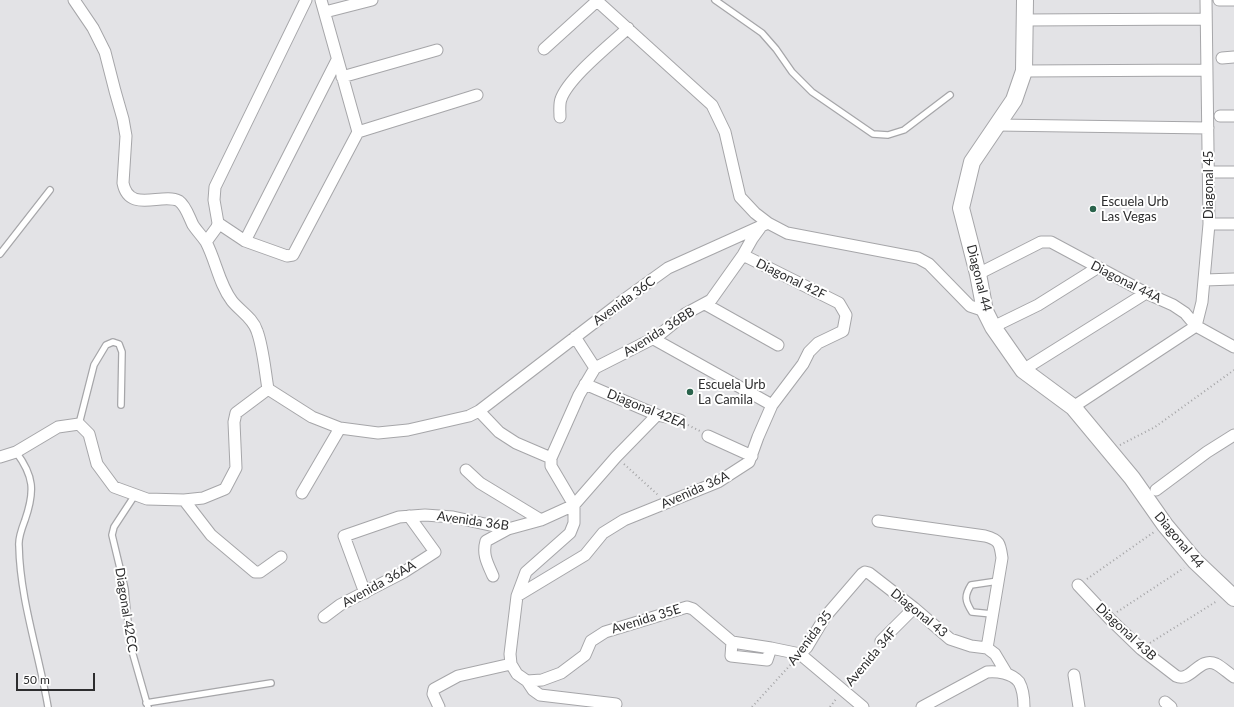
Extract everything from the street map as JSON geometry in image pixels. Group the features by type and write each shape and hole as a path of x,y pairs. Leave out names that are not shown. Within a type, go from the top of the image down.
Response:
{"main road":[{"name":"Diagonal 44","path":"1025,0 1024,71 1014,100 972,162 961,208 978,274 985,312 993,327 1024,370 1073,407 1110,450 1165,524 1195,561 1232,594"}],"street":[{"path":"0,457 16,452 58,427 79,424 89,434 97,464 114,487 146,500 184,500 203,498 225,489 236,468 234,422 236,413 268,389 257,330 246,314 232,301 220,280 211,251 193,224 186,210 179,202 169,199 148,201 137,199 125,191 123,183 126,136 123,119 105,52 93,28 74,0"},
{"path":"206,242 217,228 218,223 214,200 216,188 306,0"},
{"path":"218,223 245,241 287,256 293,255 358,132 321,0"},
{"path":"325,12 372,0"},
{"path":"544,49 597,0 712,105 725,132 740,197 764,225 787,233 918,258 929,264 970,306 985,312"},
{"name":"Diagonal 45","path":"1196,326 1202,302 1205,280 1209,224 1206,0"},
{"path":"1219,0 1234,0"},
{"path":"1025,20 1206,19"},
{"path":"560,118 560,100 566,88 575,77 628,28"},
{"path":"342,77 437,50"},
{"path":"1222,58 1234,57"},
{"path":"245,241 337,60"},
{"path":"1024,71 1207,70"},
{"path":"358,132 477,95"},
{"path":"1220,116 1234,116"},
{"path":"997,125 1208,128"},
{"path":"1209,172 1234,172"},
{"path":"1209,224 1234,224"},
{"name":"Avenida 36BB","path":"595,368 652,338 685,314 711,300 743,255 752,239 764,225"},
{"name":"Avenida 36C","path":"268,389 312,416 340,428 378,432 408,430 469,416 479,411 625,298 668,268 764,225"},
{"name":"Diagonal 44A","path":"978,274 1041,242 1051,242 1097,268 1178,308 1196,326"},
{"name":"Diagonal 42F","path":"743,255 839,303"},
{"path":"993,327 1038,305 1097,268"},
{"path":"1205,280 1234,279"},
{"path":"1024,370 1146,293"},
{"name":"Avenida 36A","path":"517,596 585,555 603,533 624,520 718,482 750,462 758,437 772,406 783,393 809,352 818,343 843,331 846,315 839,303"},
{"path":"705,304 778,345"},
{"path":"1073,407 1196,326 1234,347"},
{"path":"575,337 595,368 585,384 551,458 551,466 574,505 574,523 570,533 526,572 517,596 510,654 511,664 516,674 527,681 533,690 540,695 616,704"},
{"path":"652,338 772,406"},
{"name":"Diagonal 42EA","path":"585,384 658,415 680,420"},
{"path":"479,411 499,432 516,443 551,458"},
{"name":"Avenida 36B","path":"365,593 344,536 399,516 425,515 454,517 508,529 541,520 574,505 616,457 658,415"},
{"path":"302,494 340,428"},
{"path":"1156,490 1207,452 1234,435"},
{"path":"708,436 752,456"},
{"path":"466,470 480,483 541,520"},
{"path":"184,500 211,535 255,572 260,572 281,557"},
{"name":"Avenida 36AA","path":"324,617 340,606 404,572 435,552 409,516"},
{"path":"878,521 985,536 995,539 1001,546 1002,558 987,648 996,654 1007,674"},
{"path":"494,576 485,557 484,549 486,542 508,529"},
{"name":"Avenida 35","path":"800,654 807,647 825,618 862,574 865,572 869,573"},
{"name":"Diagonal 43","path":"869,573 914,608 950,639 971,646 987,648"},
{"name":"Diagonal 43B","path":"1078,585 1141,649 1176,676 1187,676 1201,664 1208,662 1215,664 1234,677"},
{"name":"Avenida 35E","path":"527,681 542,680 561,673 584,655 591,641 605,632 687,606 693,609 732,642 800,654"},
{"name":"Avenida 34F","path":"881,641 914,608"},
{"path":"800,654 808,659 842,691 862,707"},
{"path":"439,707 433,694 434,689 458,676 511,664"},
{"path":"922,707 987,672 997,671 1007,674 1019,682 1024,707"},
{"path":"1074,675 1079,707"}],"lane":[{"path":"715,0 762,32 792,72 812,92 873,134 888,135 904,130 950,95"},
{"path":"0,254 50,190"},
{"path":"79,424 94,366 106,345 113,342 119,344 122,352 121,405"},
{"path":"16,452 26,465 31,480 31,504 18,544 20,576 48,707"},
{"name":"Diagonal 42CC","path":"135,495 114,527 112,536 125,589 130,644 147,705"},
{"path":"992,614 972,612 967,603 966,592 972,585 998,581"},
{"path":"147,705 271,683"}],"path":[{"path":"1110,450 1155,427 1234,370"},
{"name":"Diagonal 42EA","path":"680,420 708,436"},
{"path":"616,457 666,503"},
{"path":"1078,585 1165,524"},
{"path":"1109,618 1195,561"},
{"path":"1141,649 1232,594"},
{"name":"Avenida 34F","path":"830,707 881,641"},
{"name":"Avenida 35","path":"752,707 800,654"}],"place":[{"name":"Escuela Urb Las Vegas","path":"1093,209"},
{"name":"Escuela Urb La Camila","path":"690,392"}]}
